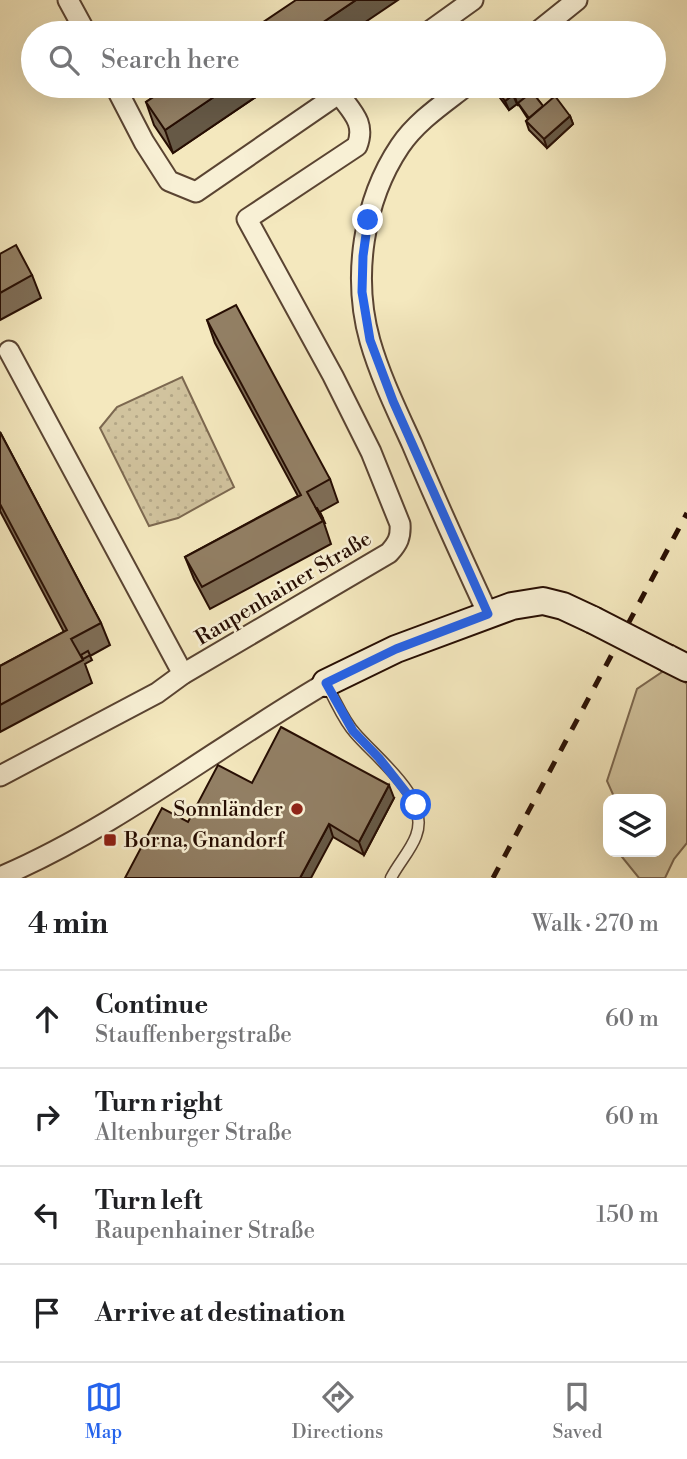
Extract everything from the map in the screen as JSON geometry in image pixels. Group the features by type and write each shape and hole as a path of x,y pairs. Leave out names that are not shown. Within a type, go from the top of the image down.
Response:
{"street":[{"path":"68,0 79,21"},
{"path":"444,21 473,0"},
{"path":"551,21 578,0"},
{"name":"Raupenhainer Straße","path":"122,98 169,181 196,192 333,98"},
{"name":"Raupenhainer Straße","path":"0,776 157,693 183,674 389,552 398,542 400,524 371,452 333,376 247,219 356,146 361,135 360,124 349,98"},
{"path":"451,98 429,114 401,145 381,180 368,220 362,292 370,340 393,401 488,614"},
{"name":"Raupenhainer Straße","path":"9,351 183,674"},
{"path":"0,877 85,835 326,683 396,649 512,606 542,601 563,606 677,663"}],"lane":[{"path":"326,683 353,731 379,758 416,805 419,816 416,836 391,878"}],"shaded area":[{"path":"182,377 234,487 178,518 149,526 100,428 117,407"},
{"path":"668,668 687,684 687,843 674,859 665,878 639,878 622,857 666,857 666,794 613,794 607,781 637,689"}],"building":[{"path":"296,0 356,0 325,21 265,21"},
{"path":"152,98 212,98 165,130 146,102"},
{"path":"524,98 537,98 543,106 529,118 518,103"},
{"path":"553,98 556,98 570,116 544,139 526,121"},
{"path":"16,245 32,275 0,293 0,254"},
{"path":"236,305 330,479 307,492 323,521 202,587 185,557 301,495 207,320"},
{"path":"0,432 101,623 71,639 83,660 0,705 0,666 67,630 0,504"},
{"path":"88,651 90,655 83,659 81,655"},
{"name":"Sonnländer","path":"281,727 389,785 359,842 329,824 300,878 125,878 162,808 188,822 218,765 252,783"}],"railway":[{"path":"493,878 687,513"}],"place":[{"name":"Sonnländer","path":"297,809"},
{"name":"Borna, Gnandorf","path":"110,840"}],"route":[{"path":"368,220 362,292 370,340 393,401 488,614 396,649 326,683 353,731 402,785 416,805"}]}
